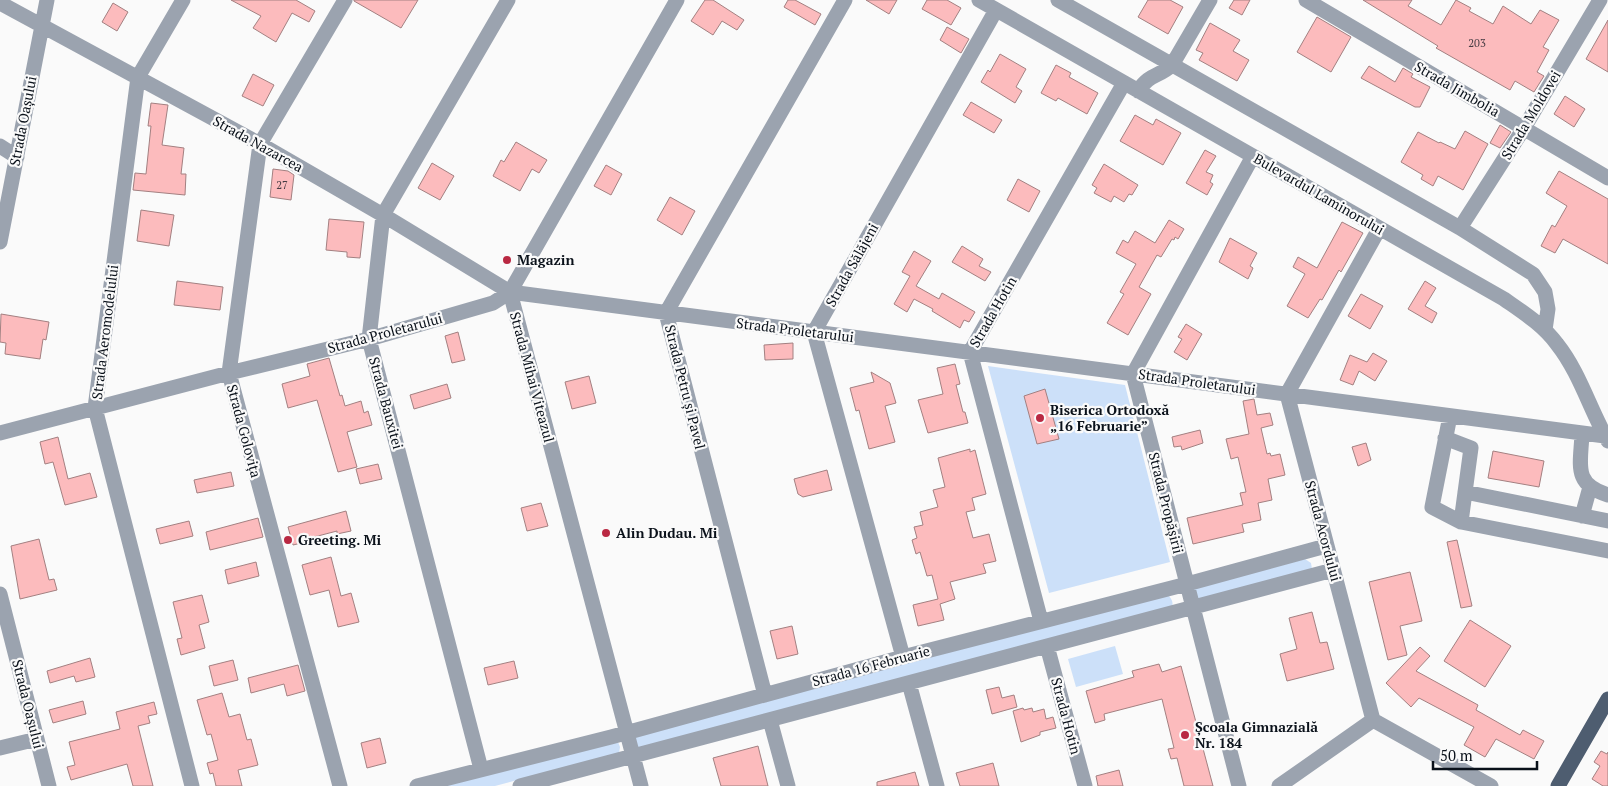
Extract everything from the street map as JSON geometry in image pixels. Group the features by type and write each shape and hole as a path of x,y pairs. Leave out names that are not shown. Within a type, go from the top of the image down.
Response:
{"main road":[{"path":"1558,786 1608,699"}],"street":[{"name":"Strada Oașului","path":"0,242 47,0"},
{"name":"Strada Aeromodelului","path":"183,0 138,77 95,408 192,786"},
{"name":"Strada Golovița","path":"340,786 229,373 260,144 345,0"},
{"name":"Strada Bauxitei","path":"481,770 369,339 383,215 508,0"},
{"name":"Strada Mihai Viteazul","path":"641,786 510,292 677,0"},
{"name":"Strada Petru și Pavel","path":"764,695 666,313 844,0"},
{"name":"Bulevardul Laminorului","path":"979,0 1504,299 1533,319 1558,344 1607,438"},
{"path":"1058,0 1460,228 1533,274 1545,292 1548,309 1545,330"},
{"path":"1138,91 1145,80 1172,65 1210,0"},
{"name":"Strada Jimbolia","path":"1306,0 1608,178"},
{"name":"Strada Moldovei","path":"1460,228 1524,128 1600,0"},
{"name":"Strada Nazarcea","path":"0,3 260,144 383,215 510,292"},
{"name":"Strada Sălăjeni","path":"814,332 996,10"},
{"name":"Strada Hotin","path":"1041,621 970,352 1124,83"},
{"path":"0,146 17,157"},
{"path":"1133,374 1253,156"},
{"path":"1287,394 1379,229"},
{"name":"Strada Proletarului","path":"0,433 229,373 369,339 493,303 510,292 1582,433 1607,438"},
{"path":"814,332 903,657"},
{"name":"Strada Propășirii","path":"1133,374 1239,786"},
{"name":"Strada Acordului","path":"1287,394 1373,720"},
{"path":"1450,416 1432,507 1461,522 1608,551"},
{"path":"1582,433 1581,470 1585,482 1590,487 1608,495"},
{"path":"1445,438 1471,448 1461,522"},
{"path":"1582,516 1590,487"},
{"path":"1465,492 1608,521"},
{"name":"Strada 16 Februarie","path":"416,786 627,733 903,657 1326,546"},
{"name":"Strada 16 Februarie","path":"520,786 1333,570"},
{"name":"Strada Oașului","path":"0,594 3,621 49,786"},
{"name":"Strada Hotin","path":"1047,646 1085,786"},
{"path":"909,683 937,786"},
{"path":"770,720 788,786"},
{"path":"1279,786 1373,720 1491,786"},
{"path":"0,748 37,739"}],"shaded area":[{"path":"988,366 1125,385 1170,562 1049,593"},
{"path":"1305,559 1311,563 1312,569 1194,606 1189,590"},
{"path":"1162,596 1169,596 1172,602 1172,609 638,751 627,737"},
{"path":"1115,646 1123,674 1076,687 1068,659"},
{"path":"618,742 620,747 619,753 495,786 438,786"}],"building":[{"path":"231,0 296,0 315,11 309,22 292,13 276,42 253,28 261,16"},
{"path":"354,0 418,0 401,28"},
{"path":"705,0 713,0 744,20 737,30 722,21 713,35 691,21"},
{"path":"788,0 795,0 821,14 815,25 784,7"},
{"path":"866,0 897,0 889,14"},
{"path":"927,0 947,0 961,8 951,25 922,9"},
{"path":"1148,0 1170,0 1183,7 1168,34 1138,17"},
{"path":"1234,0 1250,0 1242,15 1229,8"},
{"path":"1363,0 1412,0 1408,6 1441,25 1456,0 1471,8 1469,11 1493,24 1503,6 1531,24 1540,10 1559,20 1543,47 1549,50 1537,72 1544,76 1534,92 1515,81 1510,90 1436,48 1438,46"},
{"path":"113,3 128,12 117,31 102,22"},
{"path":"1317,17 1351,37 1331,72 1297,52"},
{"path":"1608,20 1608,72 1586,59"},
{"path":"1210,23 1240,40 1233,51 1249,60 1237,81 1199,60 1203,53 1196,50"},
{"path":"947,27 969,39 961,53 940,40"},
{"path":"1000,54 1026,69 1016,87 1022,91 1015,103 981,82 988,70 990,72"},
{"path":"1056,65 1071,73 1069,77 1098,93 1087,114 1058,98 1056,101 1041,93"},
{"path":"1369,66 1395,82 1403,68 1413,74 1411,77 1430,87 1420,107 1415,107 1361,78"},
{"path":"253,74 274,85 263,106 242,96"},
{"path":"1565,96 1585,109 1574,127 1554,114"},
{"path":"971,102 1002,120 994,133 963,115"},
{"path":"151,103 168,105 162,145 184,148 181,174 186,174 185,195 133,190 135,173 146,174 151,126 148,126"},
{"path":"1135,115 1153,125 1156,119 1181,133 1163,165 1120,141"},
{"path":"1500,125 1511,132 1500,148 1490,143"},
{"path":"1465,131 1488,144 1463,190 1438,176 1433,186 1421,179 1423,175 1401,162 1418,132 1455,149"},
{"path":"516,142 547,160 539,173 532,169 520,191 493,176 501,160 504,162"},
{"path":"1205,150 1216,156 1206,172 1213,175 1210,182 1213,184 1207,195 1186,183"},
{"path":"432,163 454,176 440,200 418,188"},
{"path":"1104,164 1138,185 1132,195 1129,194 1124,202 1114,196 1111,202 1094,193 1097,188 1092,185"},
{"path":"606,165 622,174 611,195 594,186"},
{"path":"273,169 288,171 294,175 291,200 270,197"},
{"path":"1559,171 1608,199 1608,264 1563,239 1555,253 1541,246 1552,225 1555,227 1567,206 1546,193"},
{"path":"1018,179 1040,191 1029,212 1007,200"},
{"path":"670,197 695,211 682,235 657,220"},
{"path":"141,210 174,215 169,246 137,241"},
{"path":"329,219 364,222 360,258 347,257 347,252 326,250"},
{"path":"1169,220 1184,229 1178,239 1175,237 1174,240 1172,239 1161,257 1157,255 1139,287 1151,294 1128,335 1107,323 1124,294 1120,292 1136,264 1116,253 1123,240 1128,243 1135,231 1155,243"},
{"path":"1342,222 1363,233 1341,272 1339,270 1322,300 1320,299 1308,318 1287,306 1305,274 1293,267 1298,257 1317,268"},
{"path":"1230,238 1257,253 1250,266 1253,268 1248,279 1219,262"},
{"path":"962,246 983,259 979,266 991,272 985,281 952,262"},
{"path":"914,251 931,261 916,286 939,299 942,293 975,312 969,322 964,320 960,328 932,311 933,309 914,299 907,312 894,304 910,276 902,272"},
{"path":"177,281 223,287 220,310 174,305"},
{"path":"1425,281 1436,288 1425,306 1437,313 1432,323 1408,309"},
{"path":"1361,294 1383,306 1370,329 1348,316"},
{"path":"1,314 49,322 46,340 43,339 40,359 5,354 6,343 0,342"},
{"path":"1186,324 1202,334 1187,360 1174,352 1182,339 1178,337"},
{"path":"458,332 465,360 452,363 445,336"},
{"path":"793,343 793,359 765,360 764,345"},
{"path":"1373,353 1387,361 1375,381 1359,371 1353,385 1340,380 1350,355 1367,362"},
{"path":"329,358 340,396 342,395 345,406 361,401 364,413 368,411 372,425 347,432 357,467 338,472 317,400 288,408 282,384 310,376 307,364"},
{"path":"955,364 960,384 956,385 968,423 928,433 918,400 943,394 937,368"},
{"path":"871,372 890,383 896,403 885,406 895,442 869,449 859,410 856,411 850,388 874,382"},
{"path":"589,376 596,403 572,409 565,382"},
{"path":"447,384 451,398 414,409 410,395"},
{"path":"1045,389 1059,439 1037,444 1024,396"},
{"path":"1254,399 1257,415 1270,413 1273,425 1261,428 1267,454 1270,453 1271,456 1280,454 1285,475 1268,479 1272,500 1258,503 1261,520 1242,524 1244,532 1193,544 1187,518 1243,505 1240,493 1246,492 1238,457 1231,459 1226,439 1249,434 1243,401"},
{"path":"1200,430 1203,443 1182,450 1181,446 1174,447 1172,437"},
{"path":"58,437 68,479 90,473 97,497 65,505 53,462 45,464 40,442"},
{"path":"1366,443 1371,460 1358,466 1352,447"},
{"path":"970,449 970,452 975,450 986,494 972,498 975,510 966,512 973,538 989,534 996,561 983,564 986,573 950,582 955,599 940,604 944,620 918,626 913,605 938,599 932,575 927,576 920,552 916,554 912,540 917,538 914,527 923,525 920,512 938,507 933,490 945,487 938,458"},
{"path":"1493,451 1544,461 1539,487 1488,478"},
{"path":"378,464 382,479 360,484 356,469"},
{"path":"827,470 832,490 803,497 798,494 794,479"},
{"path":"231,472 234,486 197,493 194,480"},
{"path":"541,503 548,526 527,531 521,508"},
{"path":"346,511 351,531 337,534 337,531 314,537 314,540 293,545 288,527"},
{"path":"258,518 263,537 210,550 206,532"},
{"path":"189,521 193,536 160,544 156,529"},
{"path":"39,539 49,580 54,579 57,590 20,599 11,546"},
{"path":"1457,540 1472,606 1461,608 1447,542"},
{"path":"331,557 341,596 351,593 359,622 338,627 329,590 310,595 302,565"},
{"path":"256,562 259,576 228,584 225,570"},
{"path":"1410,572 1422,621 1400,626 1407,655 1388,660 1369,582"},
{"path":"202,595 209,622 199,625 205,648 181,655 177,639 182,638 173,602"},
{"path":"1312,612 1320,643 1327,642 1334,669 1287,681 1280,654 1297,649 1289,618"},
{"path":"1470,620 1511,646 1485,687 1444,661"},
{"path":"792,626 798,654 777,659 770,631"},
{"path":"1420,647 1430,656 1416,671 1478,705 1476,710 1520,735 1523,730 1544,741 1534,759 1496,739 1485,757 1464,745 1474,727 1419,698 1411,707 1386,683"},
{"path":"90,658 95,677 76,682 74,676 50,683 47,671"},
{"path":"233,660 238,680 214,686 209,666"},
{"path":"514,661 518,678 488,685 484,668"},
{"name":"Școala Gimnazială Nr. 184","path":"1159,664 1162,672 1181,666 1213,786 1184,786 1177,758 1171,759 1168,749 1174,748 1162,699 1104,714 1105,720 1095,723 1086,691 1134,677 1132,671"},
{"path":"298,665 305,691 287,696 284,684 251,693 248,678"},
{"path":"999,687 1002,698 1014,695 1017,707 992,714 986,690"},
{"path":"222,693 229,717 240,714 247,740 251,739 258,765 238,770 242,786 216,786 213,773 210,774 207,763 218,760 211,734 207,735 197,700"},
{"path":"83,701 86,714 53,723 49,710"},
{"path":"154,702 157,714 148,716 150,723 138,726 153,786 133,786 127,764 71,780 67,767 75,765 69,742 120,729 116,712"},
{"path":"1023,708 1024,710 1032,708 1033,712 1044,709 1046,719 1053,717 1056,728 1040,732 1040,735 1021,742 1013,711"},
{"path":"380,738 386,763 367,768 361,743"},
{"path":"758,746 768,786 721,786 713,758"},
{"path":"1601,751 1607,754 1608,752 1608,786 1603,786 1592,779 1600,766 1594,762"},
{"path":"993,763 999,786 960,786 956,773"},
{"path":"1119,770 1123,786 1098,786 1096,776"},
{"path":"915,772 919,786 877,786 877,782"}],"place":[{"name":"Magazin","path":"507,260"},
{"name":"Biserica Ortodoxă „16 Februarie”","path":"1040,418"},
{"name":"Alin Dudau. Mi","path":"606,533"},
{"name":"Greeting. Mi","path":"288,540"},
{"name":"Școala Gimnazială Nr. 184","path":"1185,735"}]}
